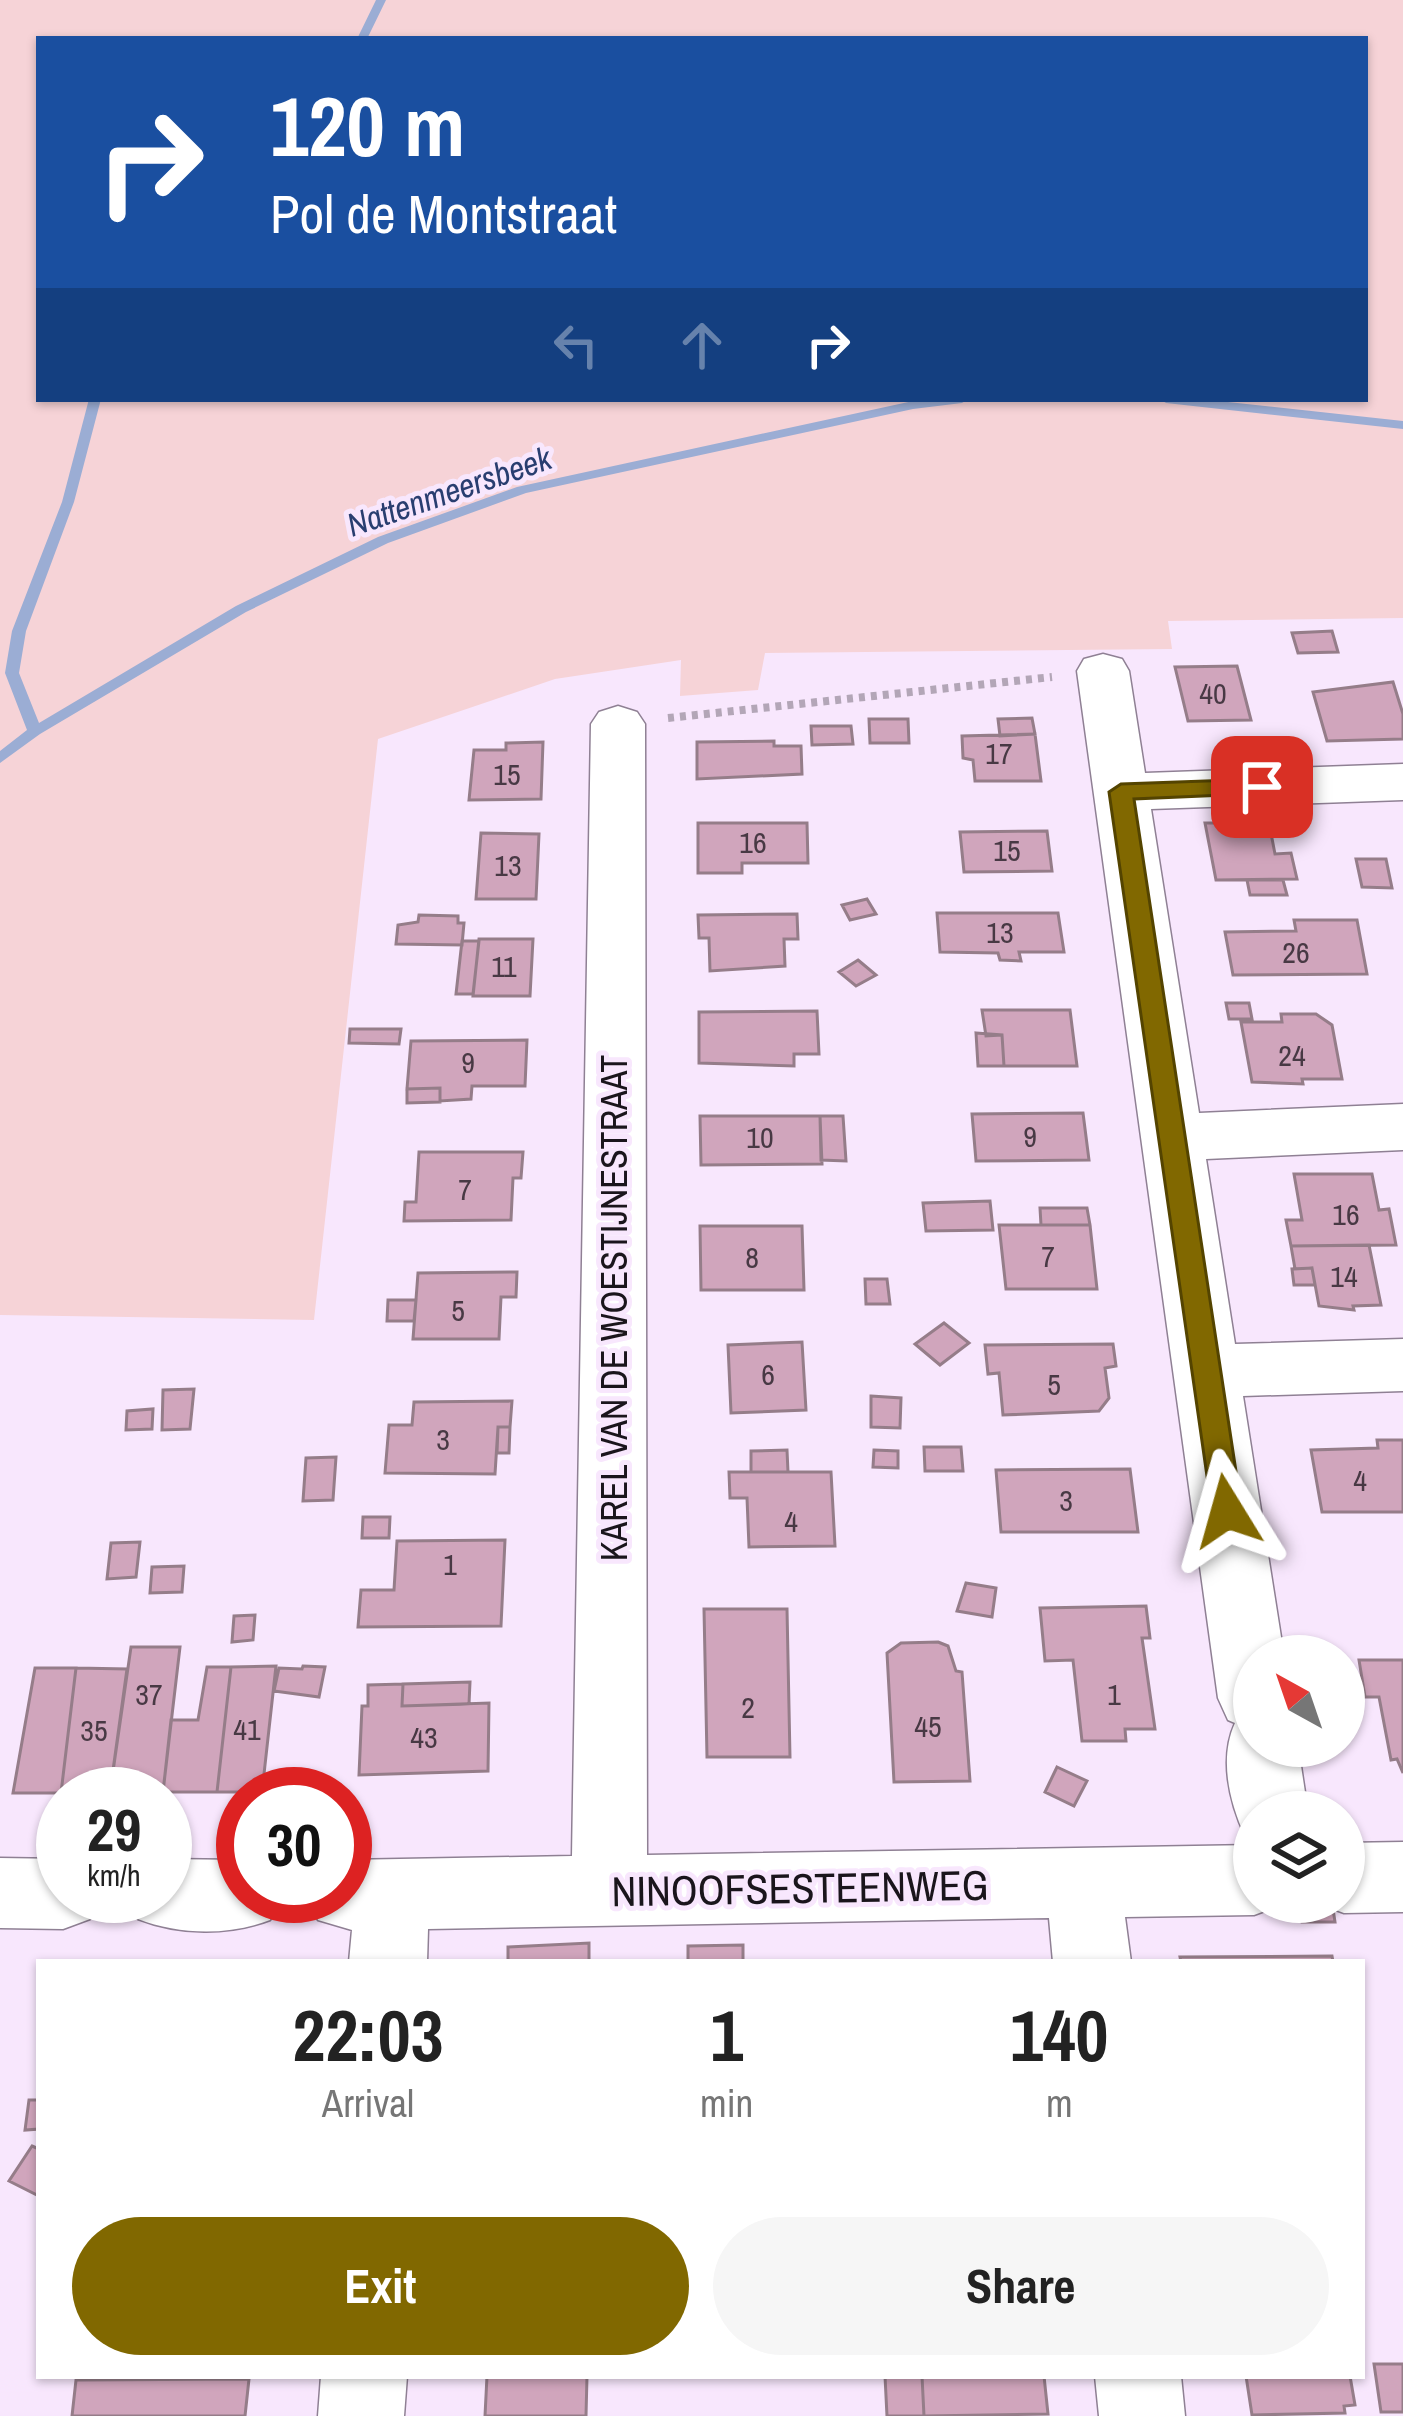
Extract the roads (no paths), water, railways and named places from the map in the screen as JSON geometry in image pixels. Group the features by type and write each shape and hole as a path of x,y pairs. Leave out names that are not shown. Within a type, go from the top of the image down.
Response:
{"street":[{"path":"1103,671 1245,1635"},
{"name":"KAREL VAN DE WOESTIJNESTRAAT","path":"609,1892 618,724"},
{"path":"1121,792 1403,782"},
{"path":"1172,1137 1403,1127"},
{"path":"1206,1371 1403,1365"},
{"path":"1365,1878 1403,1877"},
{"name":"NINOOFSESTEENWEG","path":"375,1918 609,1892 1233,1880"},
{"path":"1083,1883 1092,1959"},
{"path":"0,1893 36,1894"},
{"path":"362,2416 364,2379"},
{"path":"1138,2379 1142,2416"}],"waterway":[{"path":"363,36 381,0"},
{"path":"35,731 12,673 19,631 68,502 94,402"},
{"name":"Nattenmeersbeek","path":"35,731 241,609 383,540 522,490 938,402"},
{"name":"Nattenmeersbeek","path":"1193,402 1403,425"},
{"name":"Nattenmeersbeek","path":"0,758 35,731"}]}
